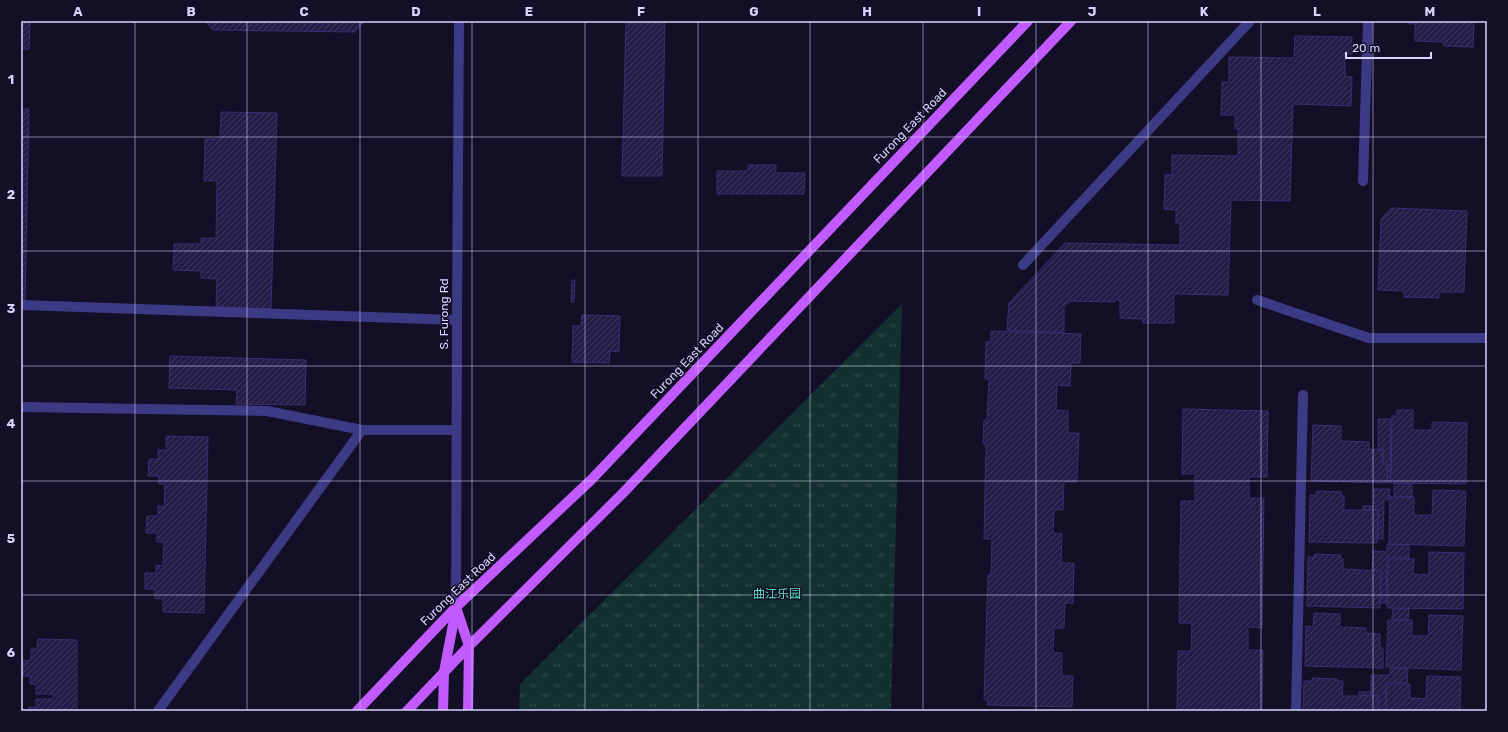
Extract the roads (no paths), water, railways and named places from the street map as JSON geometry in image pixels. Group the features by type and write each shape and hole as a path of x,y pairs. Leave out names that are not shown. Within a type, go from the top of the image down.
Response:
{"main road":[{"name":"Furong East Road","path":"357,711 456,607 591,480 1028,21"},
{"path":"407,711 469,646 629,487 1071,21"},
{"path":"456,607 469,646 468,711"},
{"path":"444,711 444,672 456,607"}],"street":[{"name":"S. Furong Rd","path":"456,607 456,320 460,21"},
{"path":"1023,265 1250,21"},
{"path":"1363,181 1368,21"},
{"path":"1257,300 1369,338 1487,338"},
{"path":"21,305 456,320"},
{"path":"1296,711 1303,396"},
{"path":"21,407 267,411 362,430 456,430"},
{"path":"158,711 362,430"}],"park label":[{"name":"曲江乐园","path":"777,594"}]}
